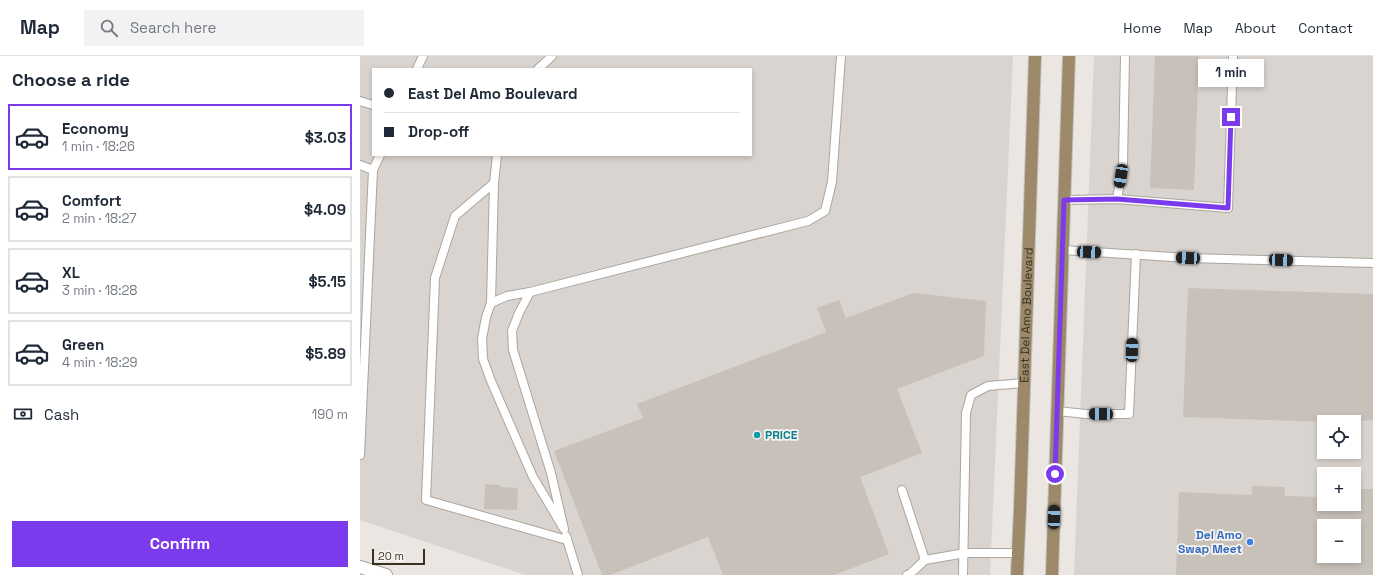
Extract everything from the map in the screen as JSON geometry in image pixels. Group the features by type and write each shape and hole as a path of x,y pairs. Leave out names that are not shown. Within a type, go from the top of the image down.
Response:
{"main road":[{"name":"East Del Amo Boulevard","path":"1017,575 1035,56"},
{"path":"1052,575 1069,56"},
{"path":"360,566 386,575"}],"lane":[{"path":"417,68 423,56"},
{"path":"539,68 552,56"},
{"path":"491,303 506,296 530,292 808,221 825,211 832,182 841,56"},
{"path":"1117,199 1123,165 1125,56"},
{"path":"1064,200 1117,199 1228,208 1233,56"},
{"path":"360,101 372,105"},
{"path":"360,455 373,170 380,156"},
{"path":"497,156 494,183 491,303 486,317 482,339 483,359 490,381 533,477 564,529"},
{"path":"360,166 373,170"},
{"path":"494,183 454,216 435,278 426,500 567,540"},
{"path":"1063,250 1196,258 1373,263"},
{"path":"1057,411 1086,414 1129,414 1136,254"},
{"path":"530,292 512,331 513,350 551,473 564,529 578,575"},
{"path":"963,575 965,553 966,413 971,395 988,386 1024,383"},
{"path":"902,490 925,560"},
{"path":"909,575 925,560 965,553 1018,553"}],"shaded area":[{"path":"360,56 1013,56 990,575 525,575 360,520"},
{"path":"1094,56 1373,56 1373,575 1074,575"}],"building":[{"path":"1155,56 1199,56 1194,190 1150,188"},
{"path":"1188,288 1373,294 1373,420 1361,421 1361,415 1317,415 1317,422 1183,417"},
{"name":"PRICE","path":"913,293 986,301 984,356 897,389 922,453 860,477 889,554 834,575 723,575 708,537 610,575 602,575 554,451 643,418 637,404 826,332 817,308 839,300 846,318"},
{"path":"485,484 518,488 517,510 484,509"},
{"name":"Del Amo Swap Meet","path":"1252,486 1285,487 1285,496 1317,497 1317,511 1361,511 1361,489 1373,489 1373,575 1176,575 1179,492 1252,495"}],"place":[{"name":"PRICE","path":"757,435"},
{"name":"Del Amo Swap Meet","path":"1250,542"}],"route":[{"path":"1055,474 1064,200 1117,199 1228,208 1231,117"}]}
